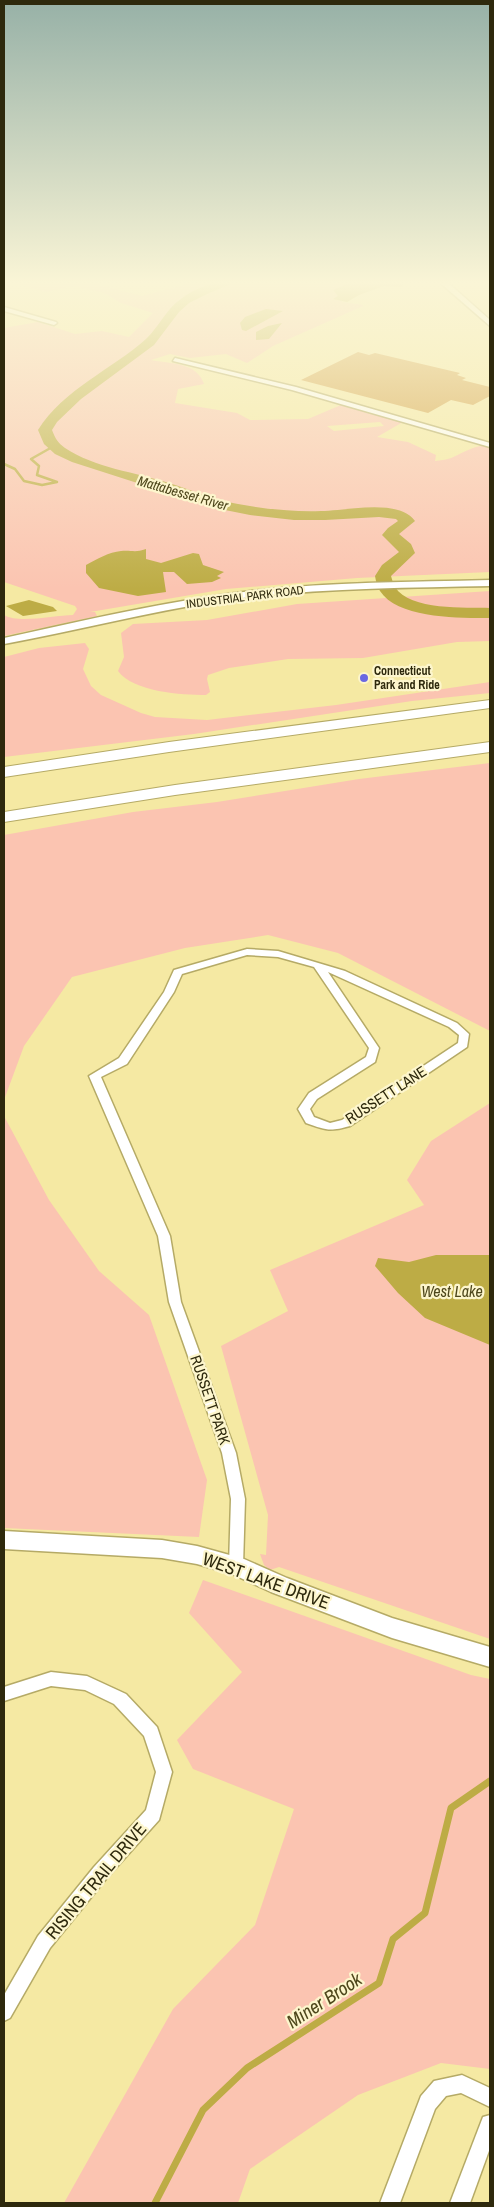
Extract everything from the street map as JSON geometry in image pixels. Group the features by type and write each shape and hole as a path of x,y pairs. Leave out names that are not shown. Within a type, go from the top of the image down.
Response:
{"highway":[{"path":"4,772 137,751 490,704"},
{"path":"4,817 132,796 490,747"}],"street":[{"path":"268,383 490,445"},
{"name":"INDUSTRIAL PARK ROAD","path":"4,641 220,598 359,587 490,583"},
{"name":"RUSSETT LANE","path":"164,1236 95,1076 123,1061 169,992 178,972 247,952 278,954 318,965 341,972 453,1024 464,1034 463,1045 346,1123 329,1127 310,1120 304,1109 313,1096 371,1059 374,1048 318,965"},
{"name":"RUSSETT PARK","path":"164,1236 176,1302 231,1462 238,1499 236,1566"},
{"name":"WEST LAKE DRIVE","path":"4,1540 162,1549 197,1555 236,1566 279,1585 392,1628 490,1657"},
{"name":"RISING TRAIL DRIVE","path":"4,1694 51,1679 87,1683 112,1695 120,1699 151,1732 164,1772 153,1814 100,1873 44,1942 4,2012"},
{"path":"390,2203 428,2103 440,2088 462,2084 490,2098"},
{"path":"460,2203 490,2124"}],"shaded area":[{"path":"4,383 203,383 178,389 175,403 237,413 250,420 308,419 341,405 403,422 377,437 408,442 436,455 435,461 449,459 475,447 490,447 490,572 357,578 226,589 90,612 95,612 97,616 4,636 4,615 19,619 37,618 73,615 77,609 75,606 4,582","holes":["380,422 384,426 334,431 327,426"]},
{"path":"490,591 490,641 457,642 363,658 288,659 229,668 208,675 210,692 206,695 172,693 146,688 125,678 118,671 124,657 121,633 133,624 207,620 297,604"},
{"path":"85,643 89,649 83,669 91,686 101,695 141,713 155,717 207,720 336,705 490,682 490,693 412,701 194,734 4,757 4,657 39,648"},
{"path":"490,763 490,1031 338,953 268,935 185,948 72,977 24,1046 4,1100 4,835 133,812 217,802 359,779"},
{"path":"490,1103 490,1639 279,1567 270,1570 264,1565 260,1554 266,1555 268,1515 221,1346 288,1311 270,1270 424,1205 407,1180 431,1141"},
{"path":"4,1116 49,1200 99,1271 149,1315 207,1480 199,1537 4,1528"},
{"path":"203,1580 471,1675 490,1679 490,2069 441,2063 358,2095 250,2169 238,2203 64,2203 173,2009 255,1925 294,1809 193,1769 177,1740 242,1672 189,1613"}],"water":[{"path":"146,549 146,559 161,563 193,553 199,554 203,565 224,572 217,576 221,578 212,582 187,584 174,572 163,572 166,592 138,596 99,588 86,573 86,565 108,554"},
{"path":"29,600 53,607 57,611 23,616 6,606"},
{"name":"West Lake","path":"436,1255 490,1255 490,1345 425,1318 398,1293 375,1266 378,1258 409,1262"}],"building":[{"path":"313,383 474,383 490,387 490,396 473,405 451,400 428,413"}],"waterway":[{"name":"Mattabesset River","path":"94,383 62,409 51,420 45,430 49,441 60,451 96,467 164,486 221,505 250,511 316,516 379,512 402,516 407,521 390,535 405,547 407,553 388,568 383,576 387,589 397,599 427,609 490,613"},
{"path":"4,464 15,469 24,481 42,485 57,482 37,475 39,466 31,459 54,446"},
{"name":"Miner Brook","path":"155,2203 203,2110 247,2068 379,1983 393,1939 425,1913 451,1808 490,1781"}],"place":[{"name":"Connecticut Park and Ride","path":"364,678"}]}
